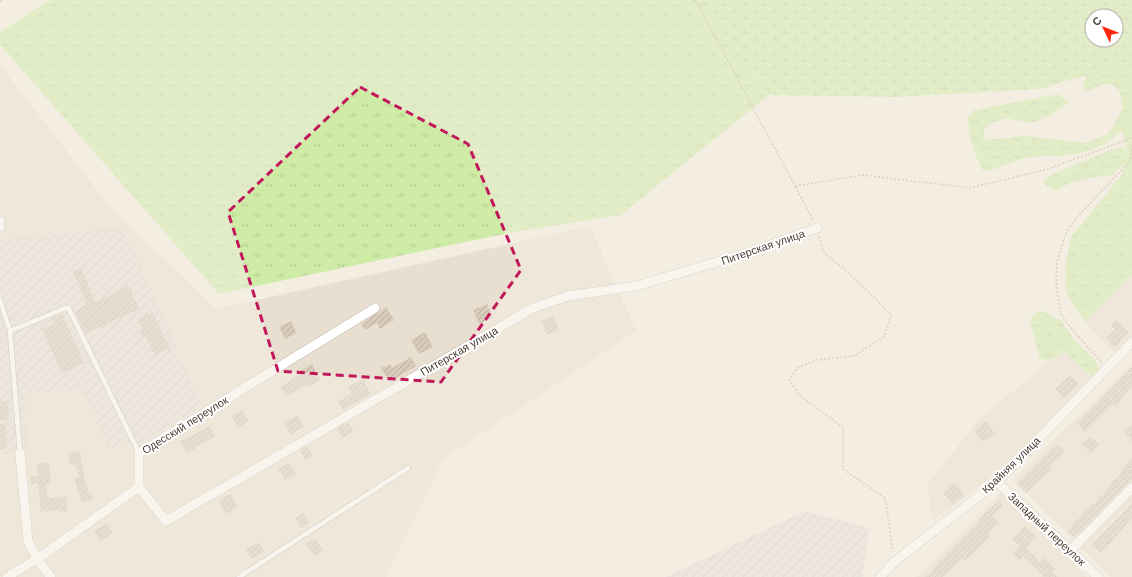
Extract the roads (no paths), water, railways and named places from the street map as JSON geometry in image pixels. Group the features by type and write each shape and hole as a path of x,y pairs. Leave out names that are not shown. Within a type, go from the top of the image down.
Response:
{"street":[{"path":"0,220 0,227"},
{"name":"Питерская улица","path":"139,487 166,521 533,308 568,296 636,286 751,252 817,228"},
{"name":"Одесский переулок","path":"139,487 139,452 375,308"},
{"name":"Крайняя улица","path":"880,577 894,562 997,482 1132,342"},
{"path":"20,453 28,541 37,560 51,577"},
{"name":"Западный переулок","path":"997,482 1098,577"},
{"path":"7,577 37,560 139,487"},
{"path":"1071,550 1132,488"}],"lane":[{"path":"0,300 10,331 20,453"},
{"path":"10,331 68,307 139,452"},
{"path":"239,577 408,468"}]}
